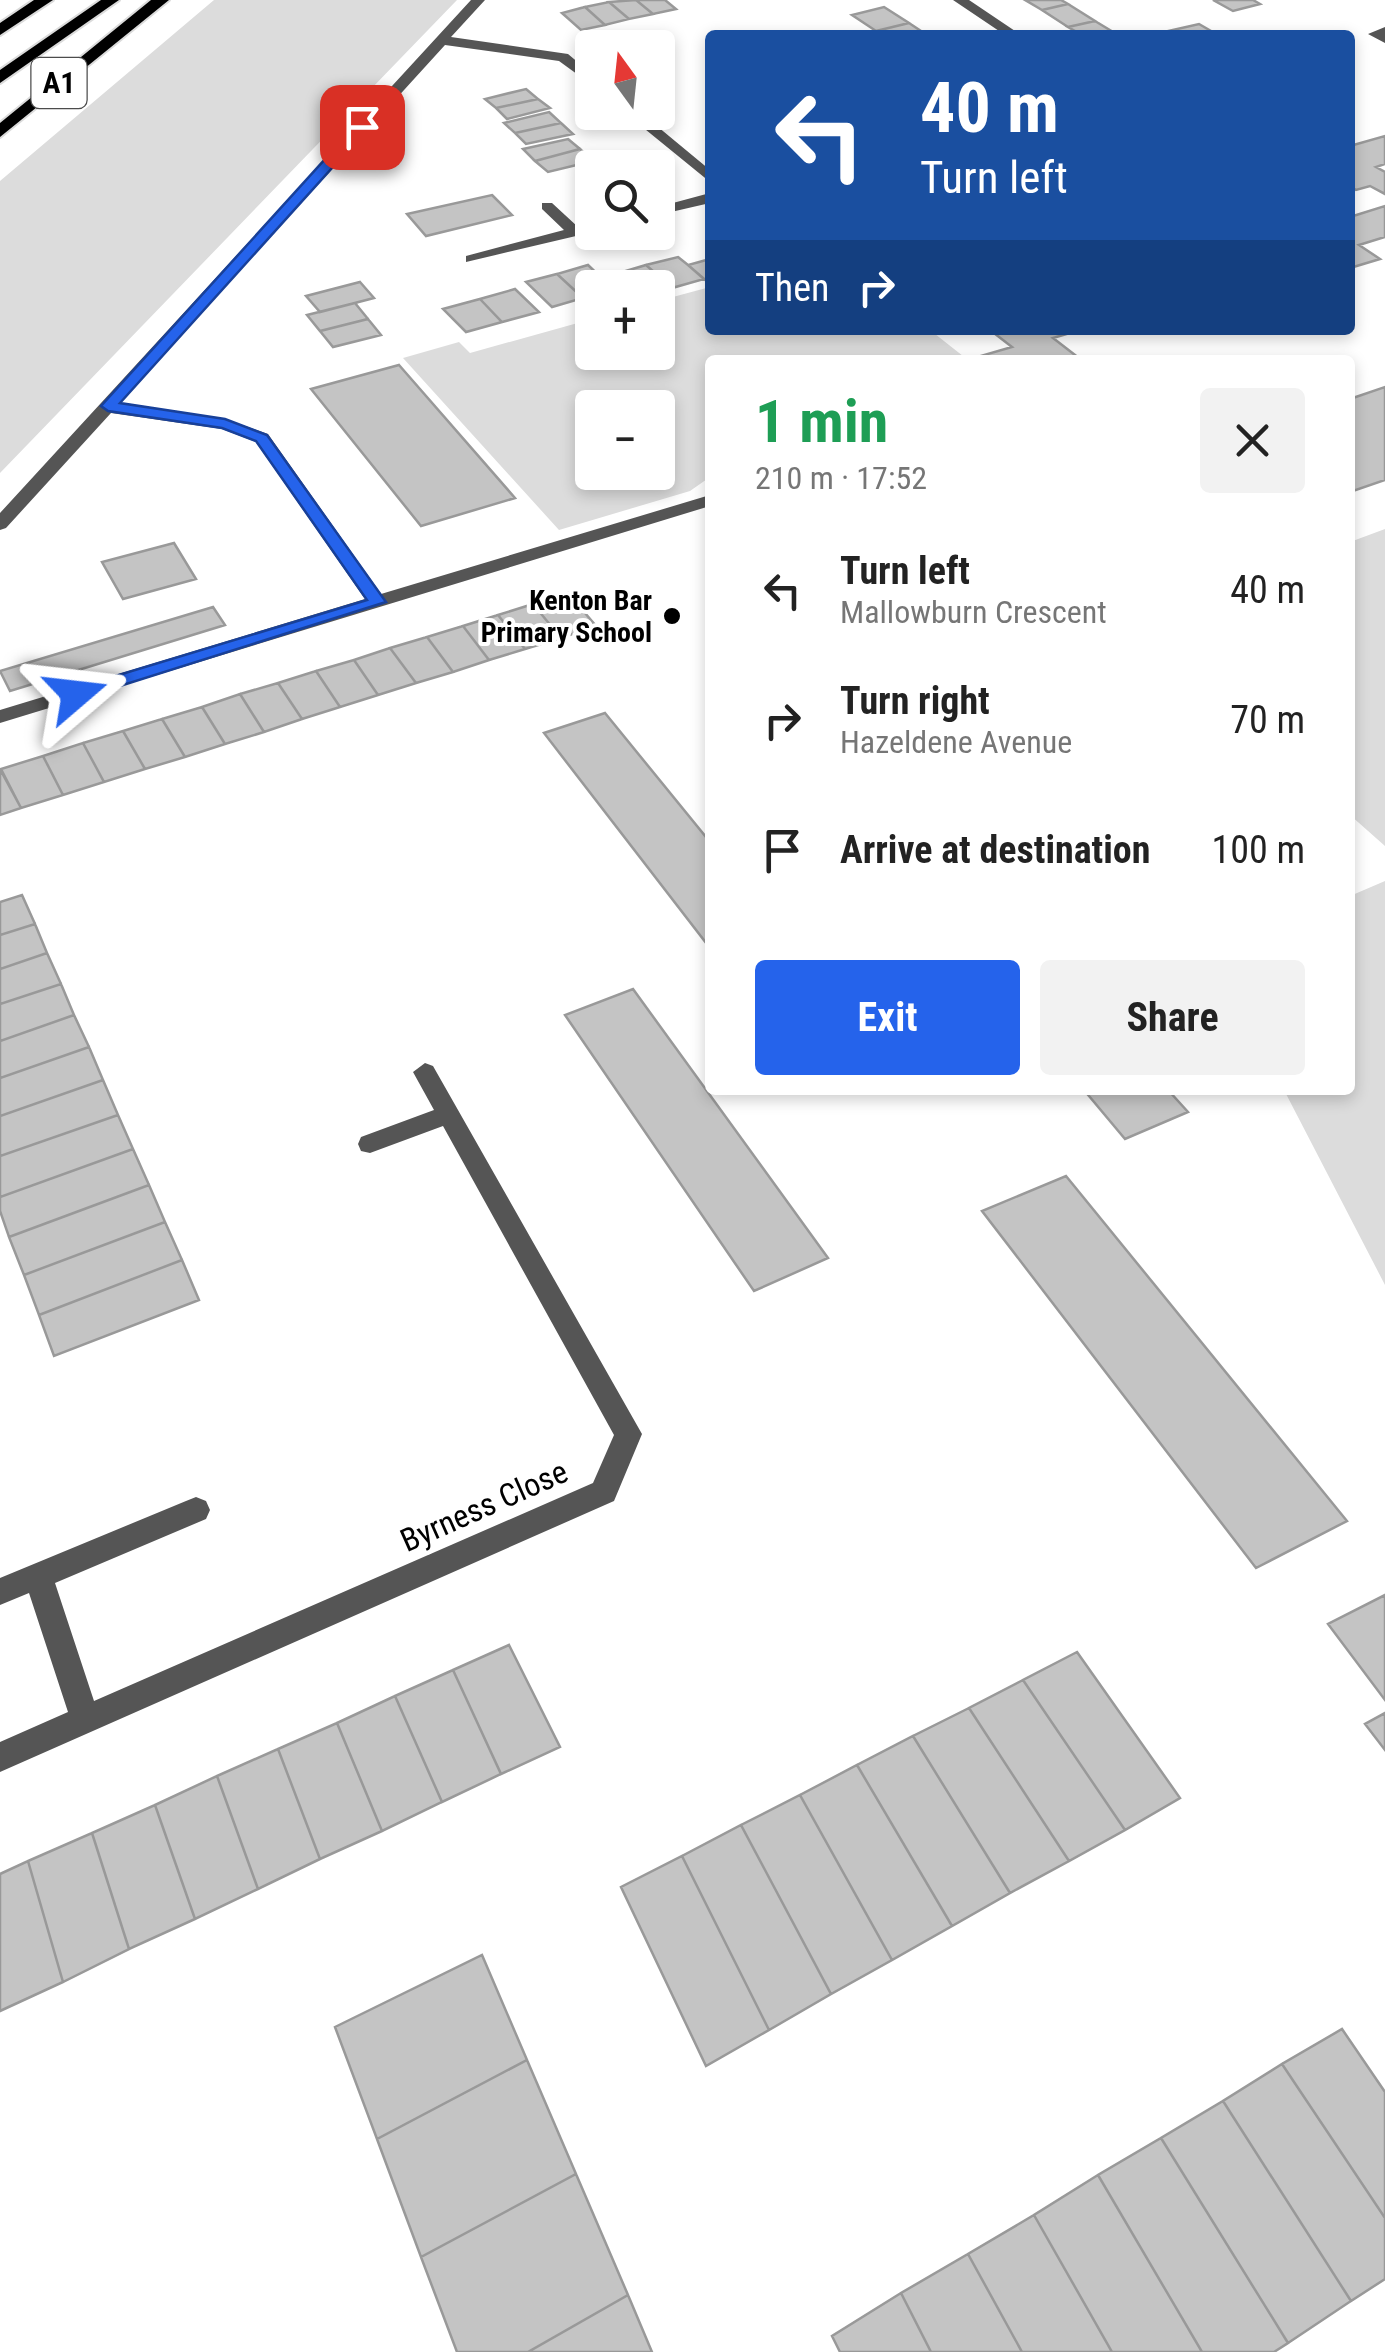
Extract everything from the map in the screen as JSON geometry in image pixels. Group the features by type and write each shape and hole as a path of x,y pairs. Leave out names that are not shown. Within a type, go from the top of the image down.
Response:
{"highway":[{"name":"A1","path":"0,30 45,0"},
{"name":"A1","path":"0,78 110,0"},
{"name":"A1","path":"0,132 161,0"}],"street":[{"path":"0,524 478,0"},
{"path":"960,0 1006,30"},
{"path":"1385,32 1375,34 1385,39"},
{"path":"441,40 563,57 575,67"},
{"path":"653,130 705,174"},
{"path":"675,207 705,199"},
{"path":"547,206 575,224"},
{"path":"472,260 575,232"},
{"path":"108,406 225,424 262,438 378,602"},
{"path":"0,717 705,502"},
{"name":"Byrness Close","path":"0,1756 604,1492 628,1434 426,1072"},
{"path":"370,1144 449,1114"},
{"path":"0,1592 196,1510"},
{"path":"38,1576 85,1719"}],"shaded area":[{"path":"214,0 457,0 0,473 0,181"},
{"path":"705,288 705,335 936,335 962,355 705,355 705,480 690,491 559,530 403,358 459,342 470,353 575,324 575,370 675,370 675,296"},
{"path":"1385,529 1385,846 1355,819 1355,540"},
{"path":"1385,881 1385,1285 1287,1095 1355,1095 1355,894"}],"building":[{"path":"636,0 653,14 629,19 609,2"},
{"path":"636,0 665,0 676,9 653,14"},
{"path":"1025,0 1061,0 1068,4 1042,10"},
{"path":"1213,0 1253,0 1260,4 1233,11"},
{"path":"609,2 629,19 605,25 585,7"},
{"path":"1068,4 1095,21 1068,27 1042,10"},
{"path":"585,7 605,25 581,30 562,13"},
{"path":"884,7 909,23 874,30 852,15"},
{"path":"1095,21 1110,30 1073,30 1068,27"},
{"path":"909,23 920,30 880,30"},
{"path":"1199,24 1209,30 1173,30"},
{"path":"526,89 538,99 496,108 485,99"},
{"path":"538,99 550,108 507,119 496,108"},
{"path":"549,112 561,123 515,133 504,123"},
{"path":"561,123 573,134 526,144 515,133"},
{"path":"1385,136 1385,164 1376,167 1385,172 1385,194 1370,186 1355,189 1355,145"},
{"path":"568,139 580,149 535,161 523,149"},
{"path":"575,150 575,165 548,172 535,161"},
{"path":"492,195 512,215 426,236 407,214"},
{"path":"1385,206 1385,237 1359,245 1380,259 1355,266 1355,215"},
{"path":"678,257 704,279 675,287 675,270 652,270 646,265"},
{"path":"705,260 705,280 688,265"},
{"path":"588,265 593,270 575,270 575,291 557,274"},
{"path":"557,274 575,291 575,300 552,307 526,282"},
{"path":"360,282 374,298 320,312 306,296"},
{"path":"515,289 539,312 502,322 480,299"},
{"path":"480,299 502,322 466,332 443,309"},
{"path":"355,303 368,319 320,331 307,315"},
{"path":"368,319 381,335 333,347 320,331"},
{"path":"996,335 1063,335 1053,338 1075,355 984,355 1012,347"},
{"path":"399,365 515,498 421,526 311,389"},
{"path":"1385,387 1385,480 1355,490 1355,397"},
{"path":"174,543 196,579 123,599 102,562"},
{"path":"568,593 596,626 561,638 533,604"},
{"path":"533,604 561,638 525,649 498,615"},
{"path":"213,607 225,625 10,691 0,671"},
{"path":"498,615 525,649 489,660 463,626"},
{"path":"463,626 489,660 453,672 427,637"},
{"path":"427,637 453,672 416,683 390,648"},
{"path":"390,648 416,683 378,695 354,660"},
{"path":"354,660 378,695 340,707 316,671"},
{"path":"316,671 340,707 302,719 278,683"},
{"path":"278,683 302,719 264,732 240,694"},
{"path":"240,694 264,732 225,744 202,707"},
{"path":"202,707 225,744 185,757 162,719"},
{"path":"605,713 705,836 705,942 544,733"},
{"path":"162,719 185,757 145,769 123,731"},
{"path":"123,731 145,769 104,782 83,743"},
{"path":"83,743 104,782 63,795 43,756"},
{"path":"43,756 63,795 21,808 1,769"},
{"path":"0,769 21,808 0,815"},
{"path":"22,895 35,924 0,935 0,902"},
{"path":"35,924 47,953 0,969 0,935"},
{"path":"47,953 61,984 0,1004 0,969"},
{"path":"61,984 74,1015 0,1041 0,1004"},
{"path":"633,989 705,1088 705,1095 710,1095 828,1258 754,1291 565,1015"},
{"path":"74,1015 89,1047 0,1078 0,1041"},
{"path":"89,1047 103,1080 0,1116 0,1078"},
{"path":"103,1080 118,1115 0,1156 0,1116"},
{"path":"1088,1095 1173,1095 1188,1112 1125,1139"},
{"path":"118,1115 133,1149 0,1197 0,1156"},
{"path":"133,1149 149,1185 9,1237 0,1211 0,1197"},
{"path":"1066,1176 1347,1521 1256,1568 982,1211"},
{"path":"149,1185 165,1222 24,1275 9,1237"},
{"path":"165,1222 182,1260 39,1315 24,1275"},
{"path":"182,1260 199,1300 54,1356 39,1315"},
{"path":"1385,1595 1385,1700 1328,1624"},
{"path":"509,1645 560,1747 501,1774 453,1670"},
{"path":"1077,1652 1180,1798 1125,1830 1023,1680"},
{"path":"453,1670 501,1774 442,1802 395,1696"},
{"path":"1023,1680 1125,1830 1069,1861 969,1708"},
{"path":"395,1696 442,1802 382,1831 337,1723"},
{"path":"969,1708 1069,1861 1010,1893 913,1736"},
{"path":"1385,1713 1385,1750 1365,1724"},
{"path":"337,1723 382,1831 320,1859 278,1749"},
{"path":"913,1736 1010,1893 952,1926 857,1765"},
{"path":"278,1749 320,1859 258,1889 217,1776"},
{"path":"857,1765 952,1926 892,1960 800,1795"},
{"path":"217,1776 258,1889 195,1919 155,1805"},
{"path":"800,1795 892,1960 831,1994 741,1825"},
{"path":"155,1805 195,1919 129,1949 92,1833"},
{"path":"741,1825 831,1994 769,2030 682,1856"},
{"path":"92,1833 129,1949 63,1982 28,1861"},
{"path":"682,1856 769,2030 706,2066 621,1887"},
{"path":"28,1861 63,1982 0,2011 0,1874"},
{"path":"482,1955 527,2060 377,2139 335,2027"},
{"path":"1342,2029 1385,2092 1385,2218 1282,2064"},
{"path":"527,2060 576,2174 421,2257 377,2139"},
{"path":"1282,2064 1385,2218 1385,2279 1351,2301 1223,2101"},
{"path":"1223,2101 1351,2301 1288,2343 1161,2138"},
{"path":"1161,2138 1288,2343 1274,2352 1202,2352 1098,2175"},
{"path":"576,2174 628,2295 528,2352 457,2352 421,2257"},
{"path":"1098,2175 1202,2352 1112,2352 1034,2215"},
{"path":"1034,2215 1112,2352 1022,2352 968,2254"},
{"path":"968,2254 1022,2352 931,2352 901,2293"},
{"path":"901,2293 931,2352 840,2352 832,2336"},
{"path":"628,2295 652,2352 528,2352"}],"place":[{"name":"Kenton Bar Primary School","path":"672,616"}],"route":[{"path":"76,694 378,602 262,438 225,424 108,406 362,127"}]}
